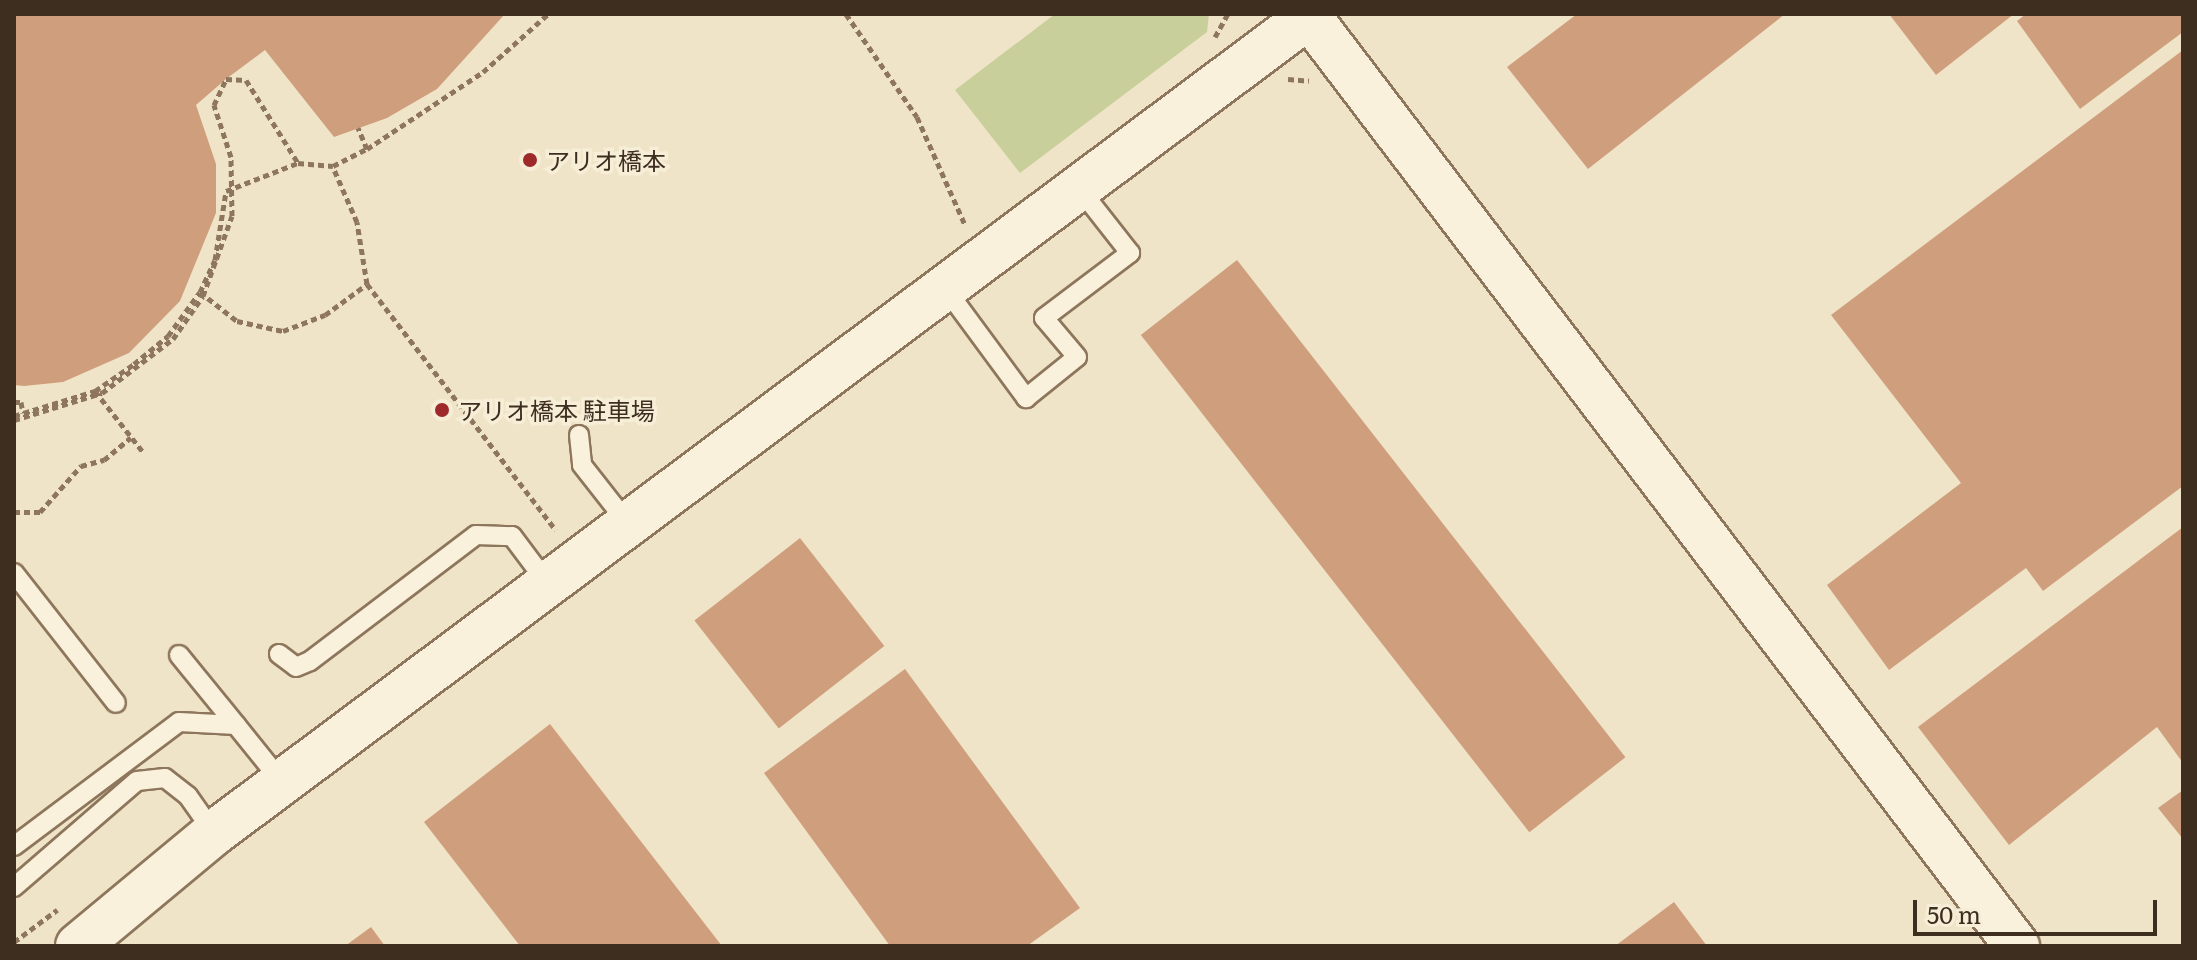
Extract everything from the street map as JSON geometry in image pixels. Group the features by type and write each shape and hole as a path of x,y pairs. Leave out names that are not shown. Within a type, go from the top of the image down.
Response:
{"street":[{"path":"78,946 214,833 1309,15 2017,946"}],"lane":[{"path":"945,288 1026,398 1077,357 1044,318 1130,253 1079,188"},
{"path":"579,435 582,465 629,525"},
{"path":"279,654 296,667 310,661 476,535 512,536 548,584"},
{"path":"14,573 116,703"},
{"path":"179,655 283,783"},
{"path":"14,846 179,722 236,725"},
{"path":"14,887 137,781 165,778 214,833"}],"path":[{"path":"14,418 95,391 168,336 200,292 215,260 226,191 298,163 333,166 367,149 483,72 548,14"},
{"path":"846,14 917,117 965,225"},
{"path":"14,418 102,393 173,339 203,296 232,216 231,157 214,105 226,79 246,80 298,163"},
{"path":"1277,83 1306,80 1319,89"},
{"path":"358,128 367,149"},
{"path":"333,166 357,222 367,284 557,531"},
{"path":"200,292 237,321 283,331 325,315 367,284"},
{"path":"95,391 143,452"},
{"path":"14,402 21,402 23,414"},
{"path":"14,512 40,512 81,466 104,460 131,437"}],"green space":[{"path":"1055,14 1209,14 1207,32 1020,173 955,90"}],"building":[{"path":"14,14 505,14 437,89 387,118 334,137 265,50 226,79 196,105 216,164 216,213 180,301 129,353 63,382 24,386 14,385"},
{"path":"1577,14 1785,14 1588,169 1507,67"},
{"path":"1889,14 2014,14 1936,75"},
{"path":"2026,14 2183,14 2183,32 2080,109 2017,21"},
{"path":"2183,50 2183,486 2043,591 2026,568 1889,670 1827,585 1961,483 1831,315"},
{"path":"1237,260 1625,757 1529,832 1141,335"},
{"path":"2183,527 2183,763 2157,727 2009,845 1918,727"},
{"path":"800,538 884,646 779,728 694,620"},
{"path":"905,669 1080,908 1027,946 890,946 764,773"},
{"path":"550,724 722,946 520,946 424,822"},
{"path":"2183,790 2183,839 2158,808"},
{"path":"1674,902 1707,946 1615,946"},
{"path":"371,927 385,946 345,946"}],"place":[{"name":"アリオ橋本","path":"530,160"},
{"name":"アリオ橋本 駐車場","path":"442,410"}]}
